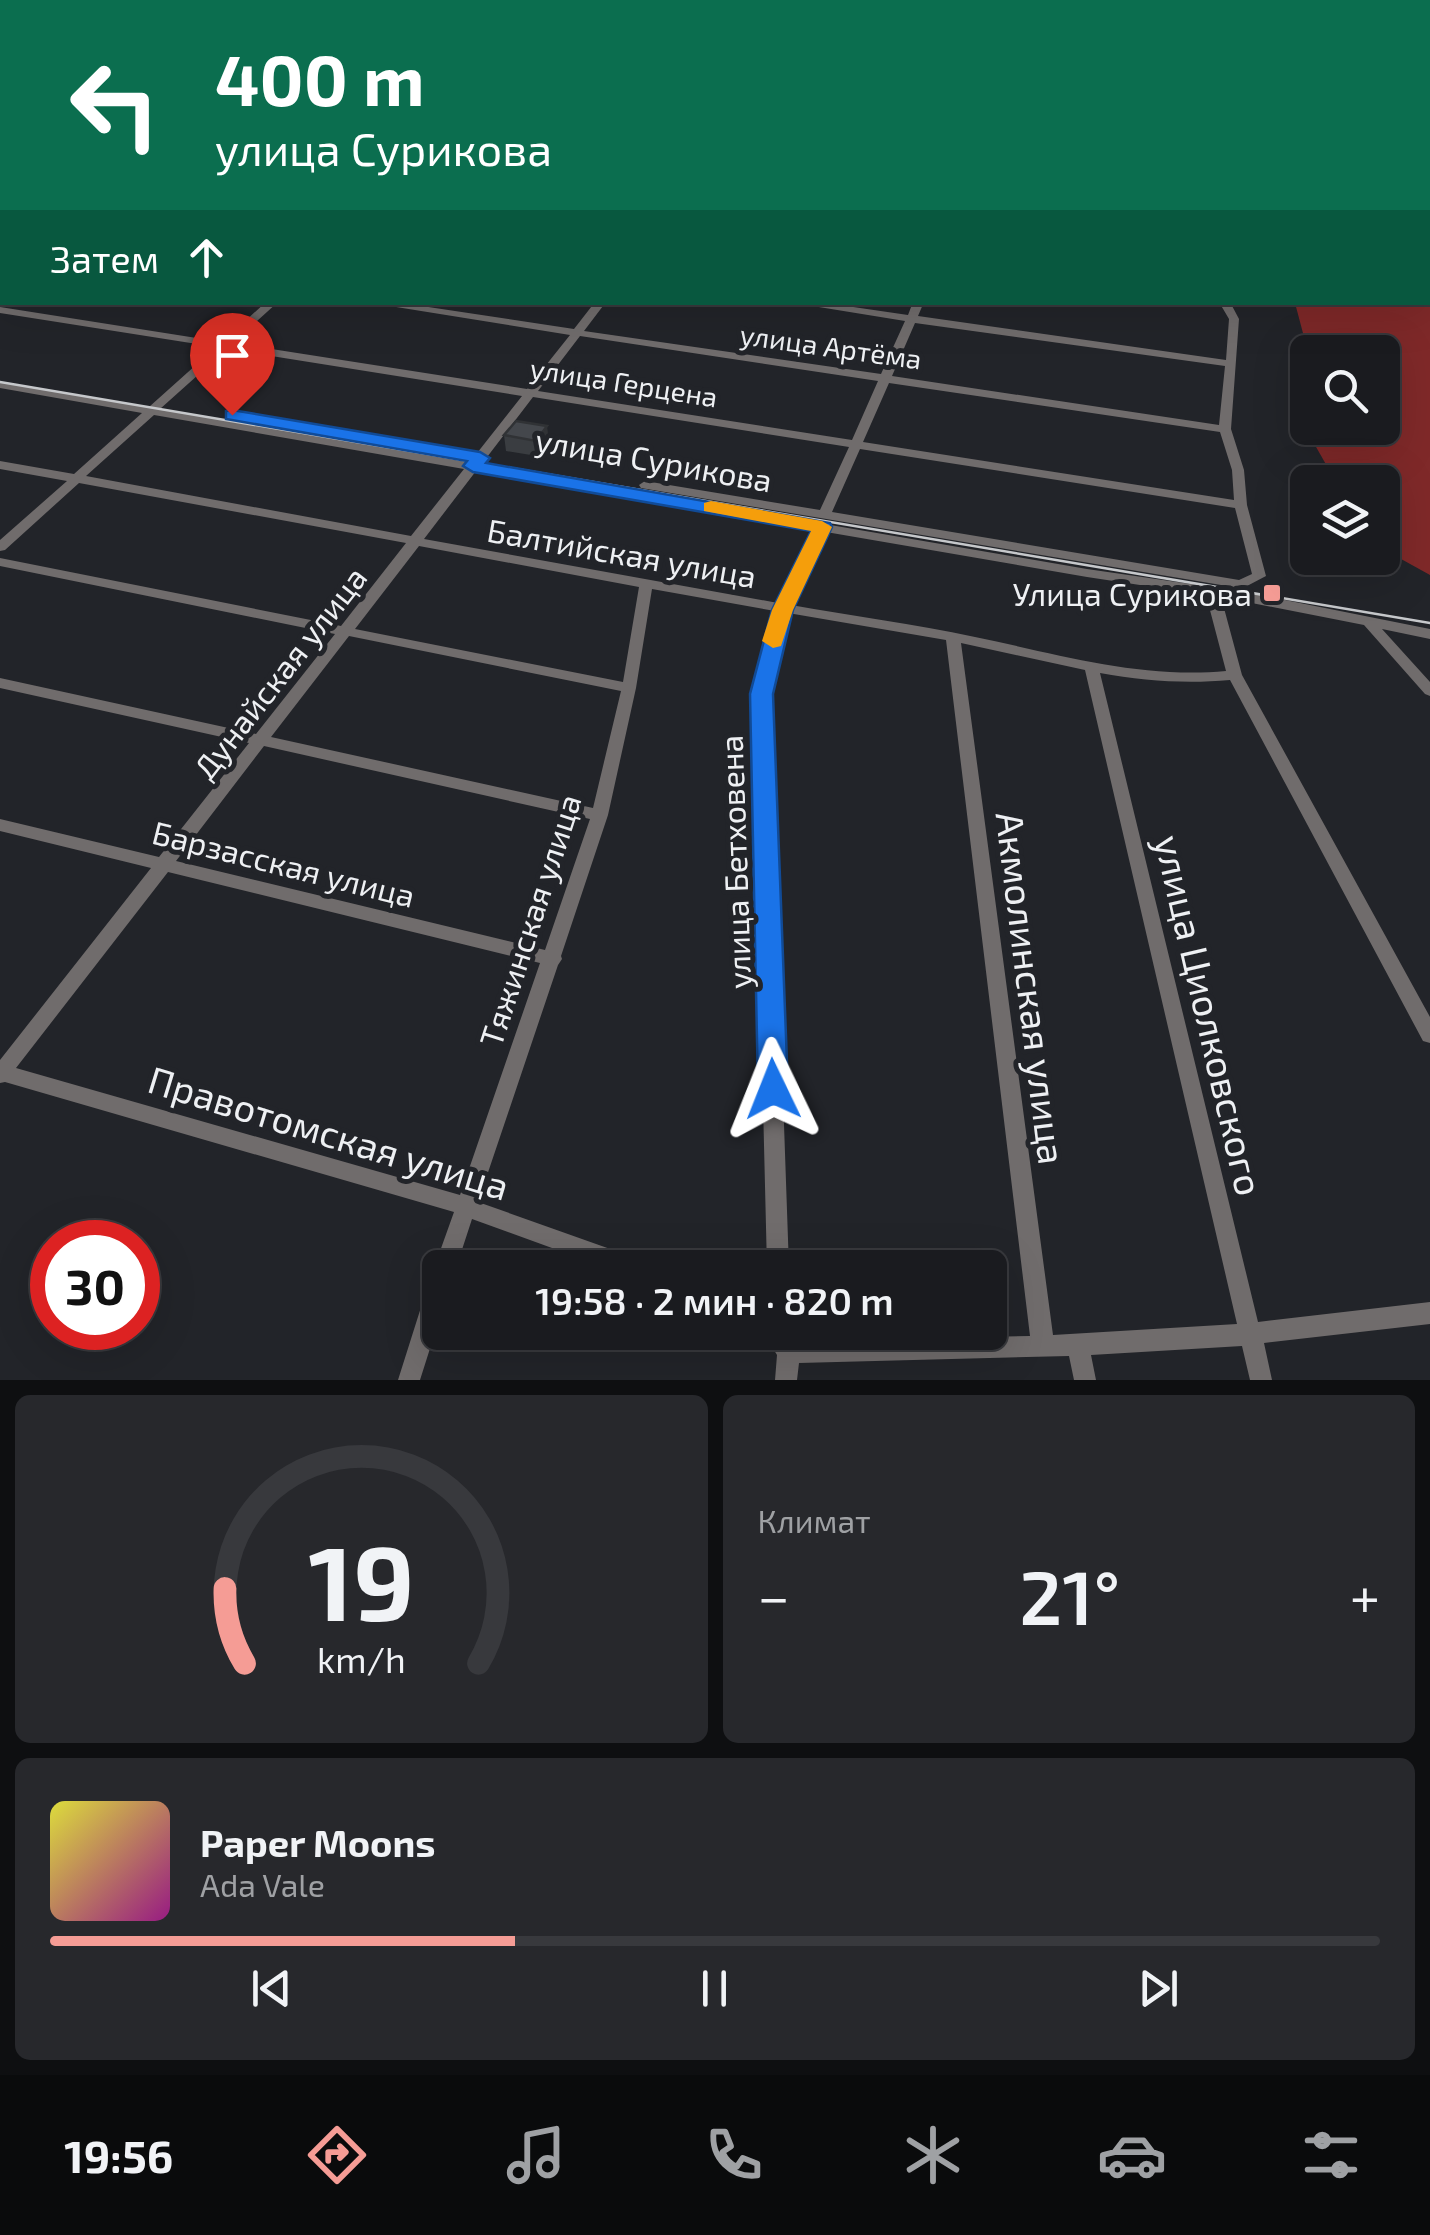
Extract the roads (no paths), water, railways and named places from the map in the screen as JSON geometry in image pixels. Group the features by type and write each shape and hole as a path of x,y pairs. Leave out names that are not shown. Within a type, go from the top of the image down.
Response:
{"street":[{"path":"0,547 271,305"},
{"name":"улица Артёма","path":"389,305 1225,429"},
{"name":"Дунайская улица","path":"0,1073 166,865 599,305"},
{"path":"814,305 1232,364"},
{"name":"улица Бетховена","path":"777,1250 761,694 782,610 917,305"},
{"path":"1225,305 1234,319 1225,429 1238,470 1241,505 1259,576 1239,589"},
{"name":"улица Герцена","path":"0,310 1241,505"},
{"name":"улица Сурикова","path":"0,376 476,462 1239,589"},
{"name":"улица Сурикова","path":"0,385 158,407"},
{"name":"Балтийская улица","path":"0,465 782,610 953,637 1091,666 1197,679 1235,675"},
{"name":"улица Сурикова","path":"823,521 1212,591 1239,589"},
{"path":"0,562 344,634 629,688"},
{"name":"Тяжинская улица","path":"451,1250 600,815 629,688 646,585"},
{"path":"1239,589 1370,624 1430,634"},
{"path":"1212,591 1235,675 1430,1035"},
{"path":"1370,624 1430,690"},
{"name":"Акмолинская улица","path":"953,637 1042,1347"},
{"name":"улица Циолковского","path":"1091,666 1261,1380"},
{"path":"0,683 600,815"},
{"name":"Барзасская улица","path":"0,825 553,960"},
{"name":"Правотомская улица","path":"0,1073 464,1206 586,1250"},
{"path":"786,1380 790,1352 1042,1347 1251,1334 1430,1313"},
{"path":"409,1380 422,1339"},
{"path":"1078,1344 1085,1380"}],"tram line":[{"path":"0,382 1430,623"}],"place":[{"name":"Улица Сурикова","path":"1272,593"}]}
